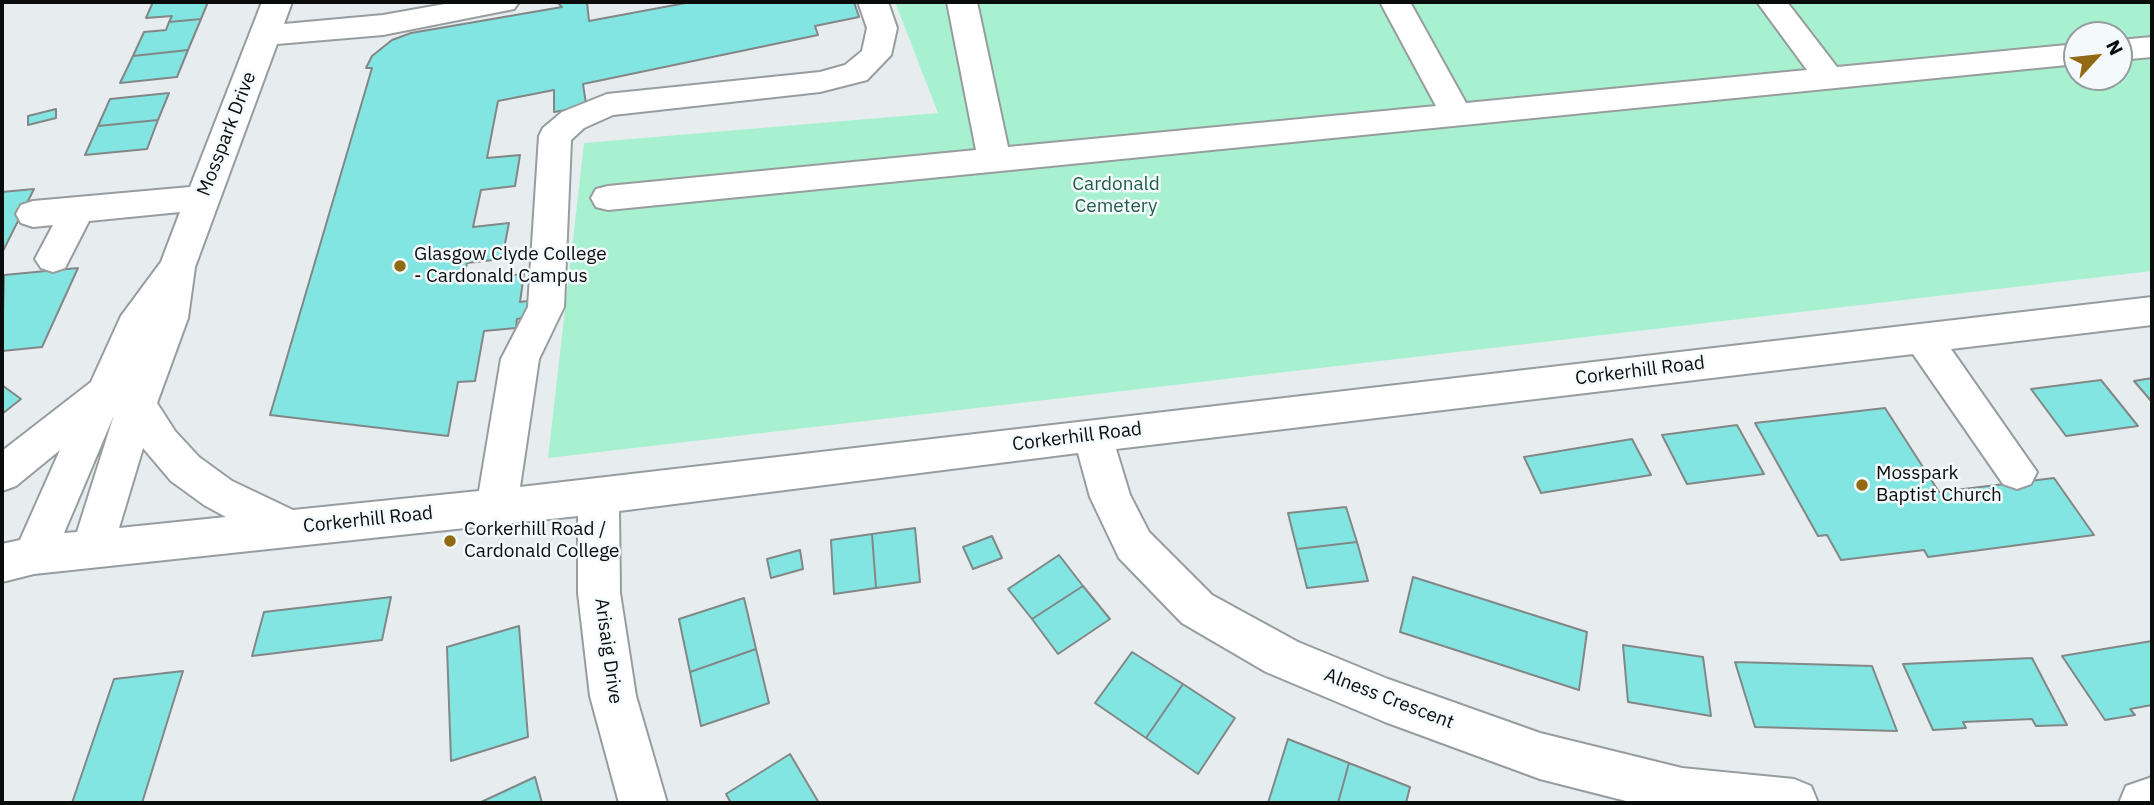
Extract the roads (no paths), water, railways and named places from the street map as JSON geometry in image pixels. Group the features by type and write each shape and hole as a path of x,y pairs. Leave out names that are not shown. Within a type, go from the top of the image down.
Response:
{"street":[{"name":"Mosspark Drive","path":"92,549 134,327 177,267 277,2"},
{"path":"264,36 383,25 504,2"},
{"path":"497,506 520,359 545,307 555,136 573,120 607,105 820,82 856,73 876,55 882,28 873,2"},
{"path":"962,2 993,160"},
{"path":"1395,2 1456,114"},
{"path":"1772,2 1828,76"},
{"path":"2133,49 2152,47"},
{"path":"608,198 1828,76 2063,55"},
{"path":"33,214 203,198"},
{"path":"53,260 77,210"},
{"name":"Corkerhill Road","path":"18,559 599,496 1093,435 2152,311"},
{"path":"1923,338 2017,472"},
{"name":"Mosspark Drive","path":"2,474 120,398"},
{"name":"Mosspark Drive","path":"18,559 120,398"},
{"path":"120,398 185,469 218,494 290,528"},
{"name":"Alness Crescent","path":"1093,435 1110,497 1135,545 1197,609 1282,657 1385,700 1540,755 1682,798 1794,803"},
{"name":"Arisaig Drive","path":"599,496 599,593 613,696 643,803"},
{"path":"2143,803 2152,801"}],"place":[{"name":"Glasgow Clyde College - Cardonald Campus","path":"400,266"},
{"name":"Mosspark Baptist Church","path":"1862,485"},
{"name":"Corkerhill Road / Cardonald College","path":"450,541"}],"park label":[{"name":"Cardonald Cemetery","path":"1116,196"}]}
